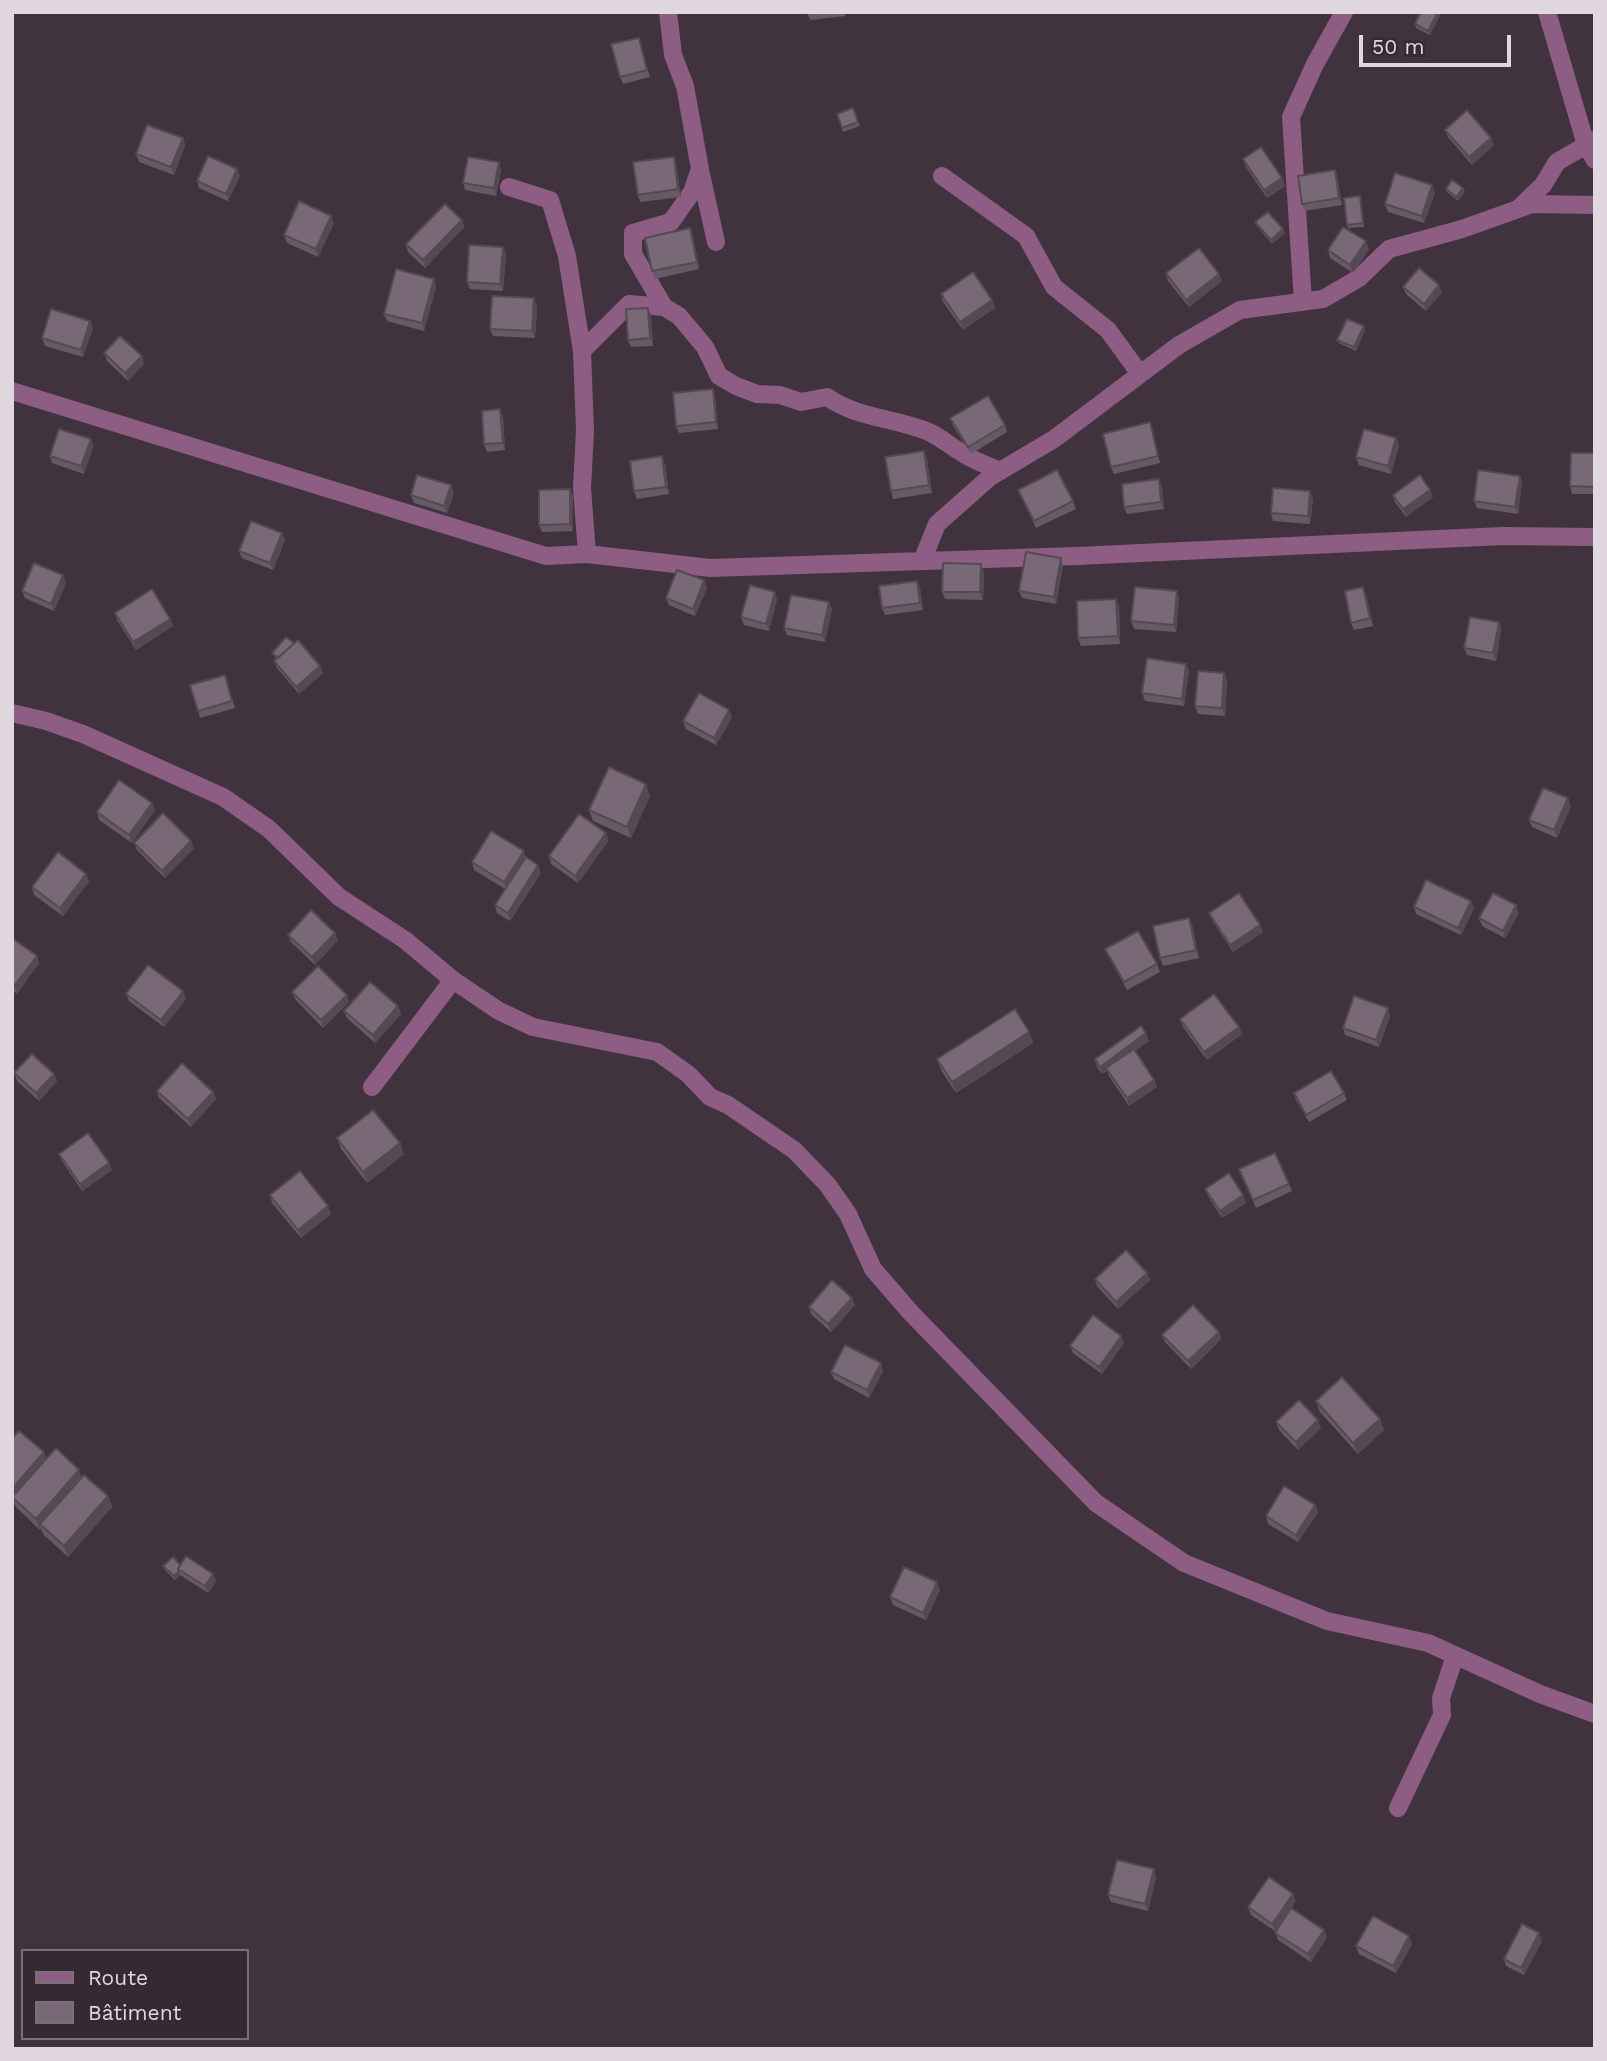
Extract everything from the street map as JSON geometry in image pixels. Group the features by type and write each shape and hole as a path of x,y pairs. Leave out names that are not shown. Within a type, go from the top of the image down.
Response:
{"street":[{"path":"668,12 673,55 685,86 716,242"},
{"path":"1303,302 1291,117 1315,64 1344,12"},
{"path":"1518,209 1543,185 1557,162 1592,149 1547,12"},
{"path":"664,307 633,254 633,233 671,222 692,192 700,169"},
{"path":"942,176 1026,236 1054,287 1108,330 1140,374"},
{"path":"509,187 550,200 567,256 582,351 585,431 582,488 587,554"},
{"path":"922,561 937,524 990,477 1054,439 1179,345 1241,310 1323,299 1359,278 1389,249 1462,229 1532,204 1595,205"},
{"path":"582,351 629,304 664,307 679,316 705,347 719,376 736,386 757,394 780,395 801,402 827,397 844,408 930,432 969,458 1001,471"},
{"path":"12,391 546,556 587,554 710,568 1503,536 1595,537"},
{"path":"12,713 83,734 223,797 270,829 340,897 405,940 453,979 499,1011 533,1027 657,1052 688,1074 710,1097 728,1105 794,1150 827,1184 848,1214 873,1269 912,1314 1097,1503 1184,1563 1327,1621 1428,1643 1540,1694 1595,1714"},
{"path":"372,1087 453,979"},
{"path":"1398,1808 1442,1715 1441,1698 1455,1656"}],"building":[{"path":"1421,12 1438,12 1428,31 1415,24"},
{"path":"639,38 647,70 620,77 611,44"},
{"path":"853,108 858,122 842,128 837,114"},
{"path":"1467,110 1491,138 1469,157 1445,130"},
{"path":"147,125 183,138 171,167 136,154"},
{"path":"1261,147 1282,178 1264,190 1243,159"},
{"path":"208,156 237,169 226,194 197,181"},
{"path":"468,157 499,162 494,188 463,183"},
{"path":"674,157 678,189 638,195 633,162"},
{"path":"1335,170 1339,198 1302,204 1298,176"},
{"path":"1395,173 1432,185 1422,216 1385,204"},
{"path":"1452,180 1463,188 1456,197 1446,189"},
{"path":"1360,196 1363,223 1347,225 1344,198"},
{"path":"299,201 331,216 316,249 284,235"},
{"path":"445,204 462,220 423,260 406,244"},
{"path":"1268,212 1283,229 1271,240 1255,222"},
{"path":"1343,227 1366,241 1350,265 1328,250"},
{"path":"690,228 697,262 652,271 645,238"},
{"path":"469,245 503,247 500,284 467,282"},
{"path":"1199,248 1219,274 1186,300 1166,273"},
{"path":"1419,268 1439,285 1424,304 1403,287"},
{"path":"396,269 434,279 422,323 384,314"},
{"path":"973,272 992,300 960,322 941,294"},
{"path":"492,296 534,298 532,331 490,329"},
{"path":"648,308 650,338 628,340 626,309"},
{"path":"51,309 90,321 81,350 42,338"},
{"path":"1347,319 1364,326 1354,347 1337,340"},
{"path":"120,336 142,356 125,373 104,353"},
{"path":"713,389 716,422 676,426 673,393"},
{"path":"988,396 1005,425 968,447 950,418"},
{"path":"500,409 503,443 484,444 482,411"},
{"path":"1150,422 1158,456 1111,467 1103,434"},
{"path":"59,429 91,439 81,466 50,456"},
{"path":"1364,429 1396,438 1388,466 1356,457"},
{"path":"924,451 929,485 891,491 885,457"},
{"path":"1571,453 1595,453 1595,487 1570,486"},
{"path":"662,456 666,487 634,491 630,461"},
{"path":"1057,470 1073,501 1034,521 1018,490"},
{"path":"1478,470 1520,476 1515,507 1474,501"},
{"path":"417,475 451,485 444,506 411,495"},
{"path":"1420,475 1430,490 1403,509 1393,495"},
{"path":"1159,479 1161,502 1124,507 1122,484"},
{"path":"1273,488 1310,491 1308,516 1271,513"},
{"path":"570,489 570,524 539,525 539,490"},
{"path":"251,521 282,533 270,563 239,551"},
{"path":"1026,552 1061,558 1054,597 1019,591"},
{"path":"34,563 63,575 51,604 22,591"},
{"path":"943,563 981,564 980,592 942,592"},
{"path":"677,570 704,580 693,609 666,598"},
{"path":"917,581 920,603 882,608 879,586"},
{"path":"750,585 775,592 766,624 741,617"},
{"path":"1135,587 1177,591 1174,625 1131,621"},
{"path":"1363,587 1370,618 1351,623 1345,591"},
{"path":"152,589 170,619 133,642 115,613"},
{"path":"791,595 829,602 822,635 784,628"},
{"path":"1116,599 1118,636 1078,638 1077,601"},
{"path":"1470,617 1499,622 1493,653 1464,648"},
{"path":"286,637 294,643 278,658 272,653"},
{"path":"298,640 320,666 296,687 274,661"},
{"path":"1147,658 1186,664 1182,699 1142,693"},
{"path":"1198,671 1224,673 1222,708 1195,706"},
{"path":"225,675 232,701 198,711 190,685"},
{"path":"699,693 729,710 714,738 683,721"},
{"path":"609,767 646,784 627,827 589,810"},
{"path":"119,780 152,803 129,835 97,812"},
{"path":"1543,788 1568,798 1554,830 1529,820"},
{"path":"163,813 191,841 162,871 134,843"},
{"path":"579,814 606,833 575,876 549,856"},
{"path":"491,831 524,851 504,882 472,862"},
{"path":"58,852 86,874 60,908 32,887"},
{"path":"526,857 538,865 508,913 495,905"},
{"path":"1426,880 1471,901 1458,928 1414,907"},
{"path":"1239,893 1260,925 1230,945 1209,913"},
{"path":"1493,893 1516,905 1503,931 1479,918"},
{"path":"311,910 335,933 312,957 288,935"},
{"path":"1189,918 1196,950 1160,958 1153,926"},
{"path":"1138,931 1157,964 1124,982 1105,949"},
{"path":"12,938 37,956 14,986 12,985"},
{"path":"148,965 183,991 161,1020 126,994"},
{"path":"318,966 347,995 321,1020 292,992"},
{"path":"370,982 398,1006 373,1035 344,1011"},
{"path":"1214,994 1239,1027 1204,1052 1180,1019"},
{"path":"1354,996 1388,1008 1376,1040 1343,1028"},
{"path":"1015,1009 1029,1032 952,1082 937,1059"},
{"path":"1141,1026 1146,1033 1100,1067 1095,1059"},
{"path":"1134,1049 1154,1080 1127,1098 1106,1068"},
{"path":"32,1054 54,1074 36,1093 14,1073"},
{"path":"182,1063 213,1092 188,1119 157,1091"},
{"path":"1331,1071 1344,1093 1306,1115 1294,1093"},
{"path":"373,1110 400,1143 363,1172 337,1138"},
{"path":"88,1133 109,1163 80,1184 59,1154"},
{"path":"1275,1153 1289,1184 1253,1200 1239,1169"},
{"path":"300,1171 328,1206 298,1230 270,1195"},
{"path":"1229,1173 1243,1195 1220,1211 1205,1189"},
{"path":"1126,1250 1147,1273 1116,1302 1095,1279"},
{"path":"832,1280 852,1298 828,1324 809,1307"},
{"path":"1193,1305 1219,1332 1188,1361 1162,1335"},
{"path":"1093,1315 1121,1336 1099,1367 1070,1346"},
{"path":"845,1345 881,1363 867,1390 831,1372"},
{"path":"1342,1377 1380,1419 1353,1443 1316,1401"},
{"path":"1299,1400 1318,1420 1296,1442 1276,1422"},
{"path":"19,1431 44,1452 12,1489 12,1438"},
{"path":"56,1448 79,1470 36,1519 12,1497"},
{"path":"84,1475 108,1496 64,1546 40,1524"},
{"path":"1284,1486 1315,1505 1296,1535 1266,1516"},
{"path":"186,1556 213,1574 205,1586 178,1569"},
{"path":"173,1557 180,1565 174,1576 163,1566"},
{"path":"904,1567 937,1582 923,1613 890,1597"},
{"path":"1117,1860 1154,1869 1145,1904 1108,1895"},
{"path":"1269,1877 1293,1894 1272,1924 1248,1907"},
{"path":"1291,1908 1324,1930 1308,1954 1275,1933"},
{"path":"1373,1916 1409,1936 1393,1966 1356,1946"},
{"path":"1522,1924 1539,1933 1521,1968 1504,1959"}]}
